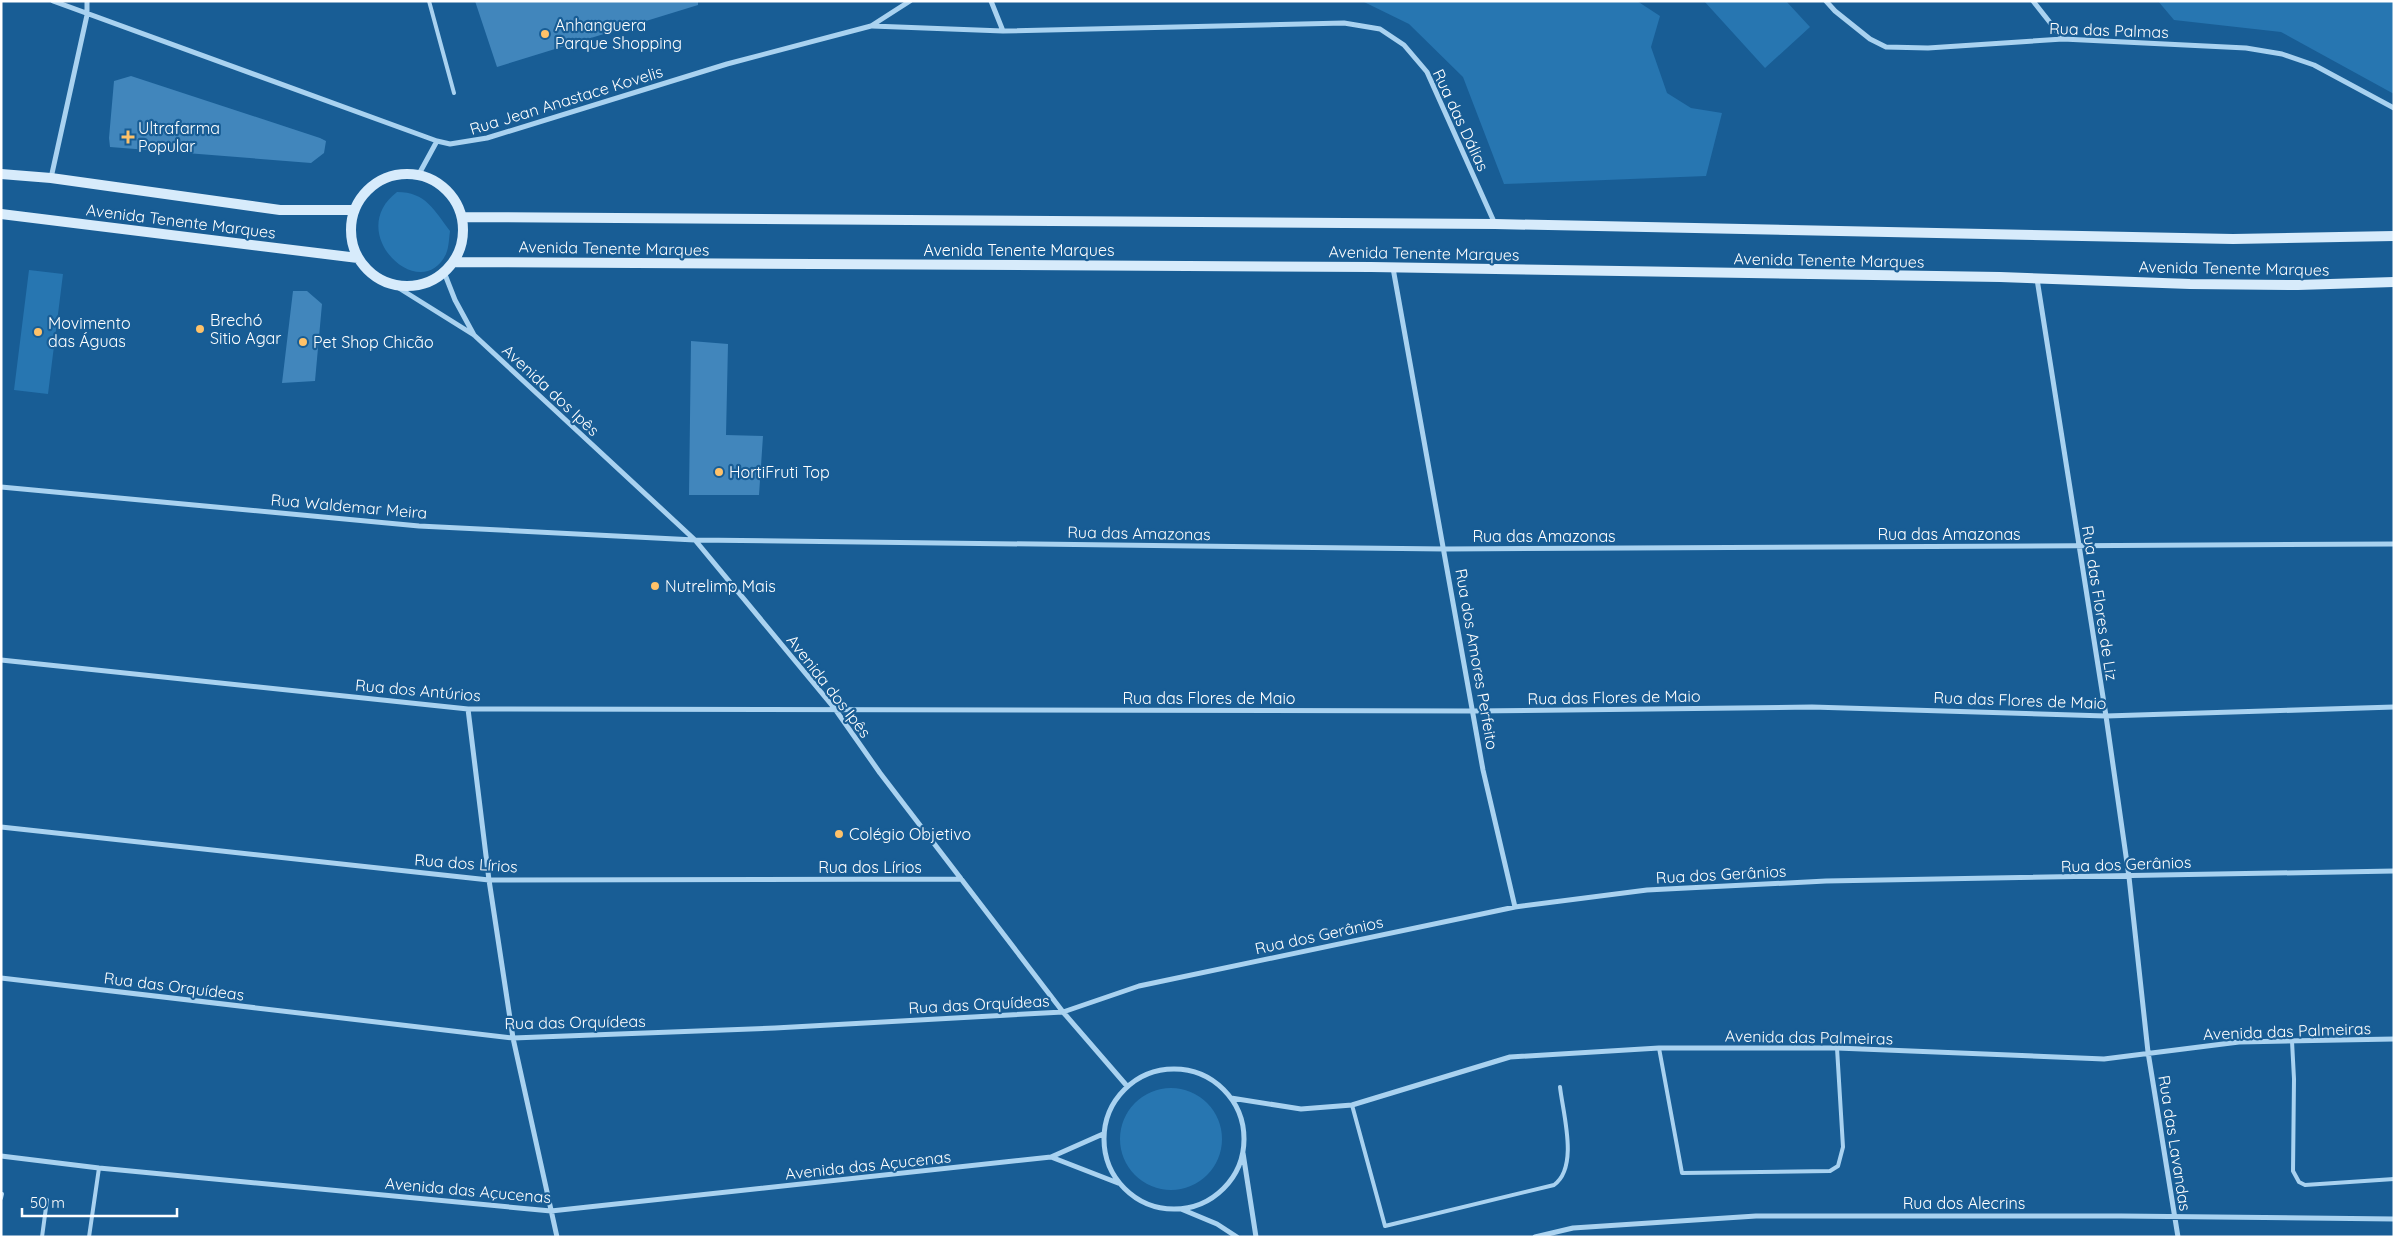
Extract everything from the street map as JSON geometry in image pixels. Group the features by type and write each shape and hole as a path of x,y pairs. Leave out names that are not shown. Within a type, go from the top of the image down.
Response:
{"main road":[{"path":"403,173 419,174 434,180 447,189 457,202 464,232 461,248 454,262 444,272 421,284 394,285 373,275 358,258 352,242 350,226 354,210 367,190 387,176 403,173"},
{"name":"Avenida Tenente Marques","path":"1,174 52,178 280,210 354,210"},
{"name":"Avenida Tenente Marques","path":"1,214 358,258"},
{"name":"Avenida Tenente Marques","path":"462,217 1495,224 2127,237 2394,236"},
{"name":"Avenida Tenente Marques","path":"454,262 1393,267 2037,278 2298,285 2394,282"}],"street":[{"name":"Rua Jean Anastace Kovelis","path":"53,1 437,142 450,144 487,138 727,64 871,26 910,1"},
{"path":"52,178 87,15 87,1"},
{"path":"991,1 1003,31"},
{"name":"Rua das Palmas","path":"1826,1 1834,11 1870,39 1886,47 1928,48 2063,39 2246,48 2282,54 2314,65 2394,108"},
{"path":"2033,1 2063,39"},
{"name":"Rua das Dálias","path":"871,26 1003,31 1344,23 1380,29 1404,45 1427,72 1495,224"},
{"path":"419,174 437,142"},
{"name":"Rua dos Amores Perfeito","path":"1393,267 1474,711 1483,770 1515,907"},
{"name":"Avenida dos Ipês","path":"444,272 455,300 474,335"},
{"name":"Rua das Flores de Liz","path":"2037,278 2130,877 2148,1052"},
{"name":"Avenida dos Ipês","path":"394,285 474,335 695,540 835,709 880,773 1063,1012 1127,1086"},
{"name":"Rua Waldemar Meira","path":"1,487 419,526 695,540"},
{"name":"Rua das Amazonas","path":"695,540 1445,550 2394,544"},
{"name":"Rua dos Antúrios","path":"1,660 468,709 835,709"},
{"name":"Rua das Flores de Maio","path":"835,709 1474,711 1812,707 2106,716 2394,707"},
{"path":"468,709 513,1038 557,1237"},
{"name":"Rua dos Lírios","path":"1,827 490,880 961,880"},
{"name":"Rua dos Gerânios","path":"1063,1012 1139,986 1515,907 1667,889 1826,881 2394,871"},
{"name":"Rua das Orquídeas","path":"1,978 513,1038 775,1028 1063,1012"},
{"name":"Avenida das Palmeiras","path":"1231,1098 1302,1109 1352,1104 1510,1057 1658,1048 1837,1048 2104,1059 2239,1042 2394,1039"},
{"name":"Rua das Lavandas","path":"2148,1052 2178,1237"},
{"path":"1243,1152 1237,1170 1226,1185 1213,1197 1198,1205 1163,1208 1146,1204 1131,1195 1118,1182 1109,1168 1104,1151 1103,1134 1113,1102 1127,1086 1145,1075 1165,1069 1184,1069 1202,1074 1218,1084 1231,1098 1240,1115 1244,1133 1243,1152 1256,1237"},
{"name":"Avenida das Açucenas","path":"1,1156 99,1168 552,1211 1052,1157 1103,1134"},
{"name":"Avenida das Açucenas","path":"1052,1157 1118,1182"},
{"path":"1180,1208 1217,1224 1237,1237"},
{"name":"Rua dos Alecrins","path":"1536,1237 1572,1228 1756,1216 2394,1219"}],"lane":[{"path":"429,1 454,93"},
{"path":"2292,1041 2294,1079 2293,1171 2299,1182 2305,1185 2394,1179"},
{"path":"1658,1048 1682,1173 1830,1171 1838,1166 1843,1147 1837,1048"},
{"path":"1352,1104 1385,1226 1554,1185 1561,1180 1567,1169 1568,1154 1560,1087"},
{"path":"89,1237 99,1168"},
{"path":"1,1198 2,1194"},
{"path":"42,1237 47,1200"}],"shaded area":[{"path":"1362,1 1637,1 1660,16 1651,47 1667,93 1691,108 1722,113 1706,176 1504,184 1463,77 1409,24"},
{"path":"1704,1 1786,1 1810,27 1765,68"},
{"path":"2158,1 2394,1 2394,94 2281,32 2174,20"},
{"path":"397,192 415,195 422,199 434,209 450,231 446,254 435,268 420,272 405,268 392,258 382,243 378,226 383,209"},
{"name":"Movimento das Águas","path":"29,270 63,274 48,394 14,390"},
{"path":"1171,1088 1190,1092 1207,1103 1218,1120 1222,1139 1218,1158 1207,1175 1190,1186 1171,1190 1152,1186 1135,1175 1124,1158 1120,1139 1124,1120 1135,1103 1152,1092"}],"building":[{"name":"Anhanguera Parque Shopping","path":"475,1 698,1 698,5 497,67"},
{"path":"131,76 320,138 326,141 324,153 311,163 110,147 109,138 114,81"},
{"name":"Pet Shop Chicão","path":"293,291 307,291 322,304 315,381 282,383"},
{"path":"691,341 728,344 726,435 763,436 759,495 689,495"}],"place":[{"name":"Anhanguera Parque Shopping","path":"545,34"},
{"name":"Ultrafarma Popular","path":"128,137"},
{"name":"Brechó Sitio Agar","path":"200,329"},
{"name":"Movimento das Águas","path":"38,332"},
{"name":"Pet Shop Chicão","path":"303,342"},
{"name":"HortiFruti Top","path":"719,472"},
{"name":"Nutrelimp Mais","path":"655,586"},
{"name":"Colégio Objetivo","path":"839,834"}]}
